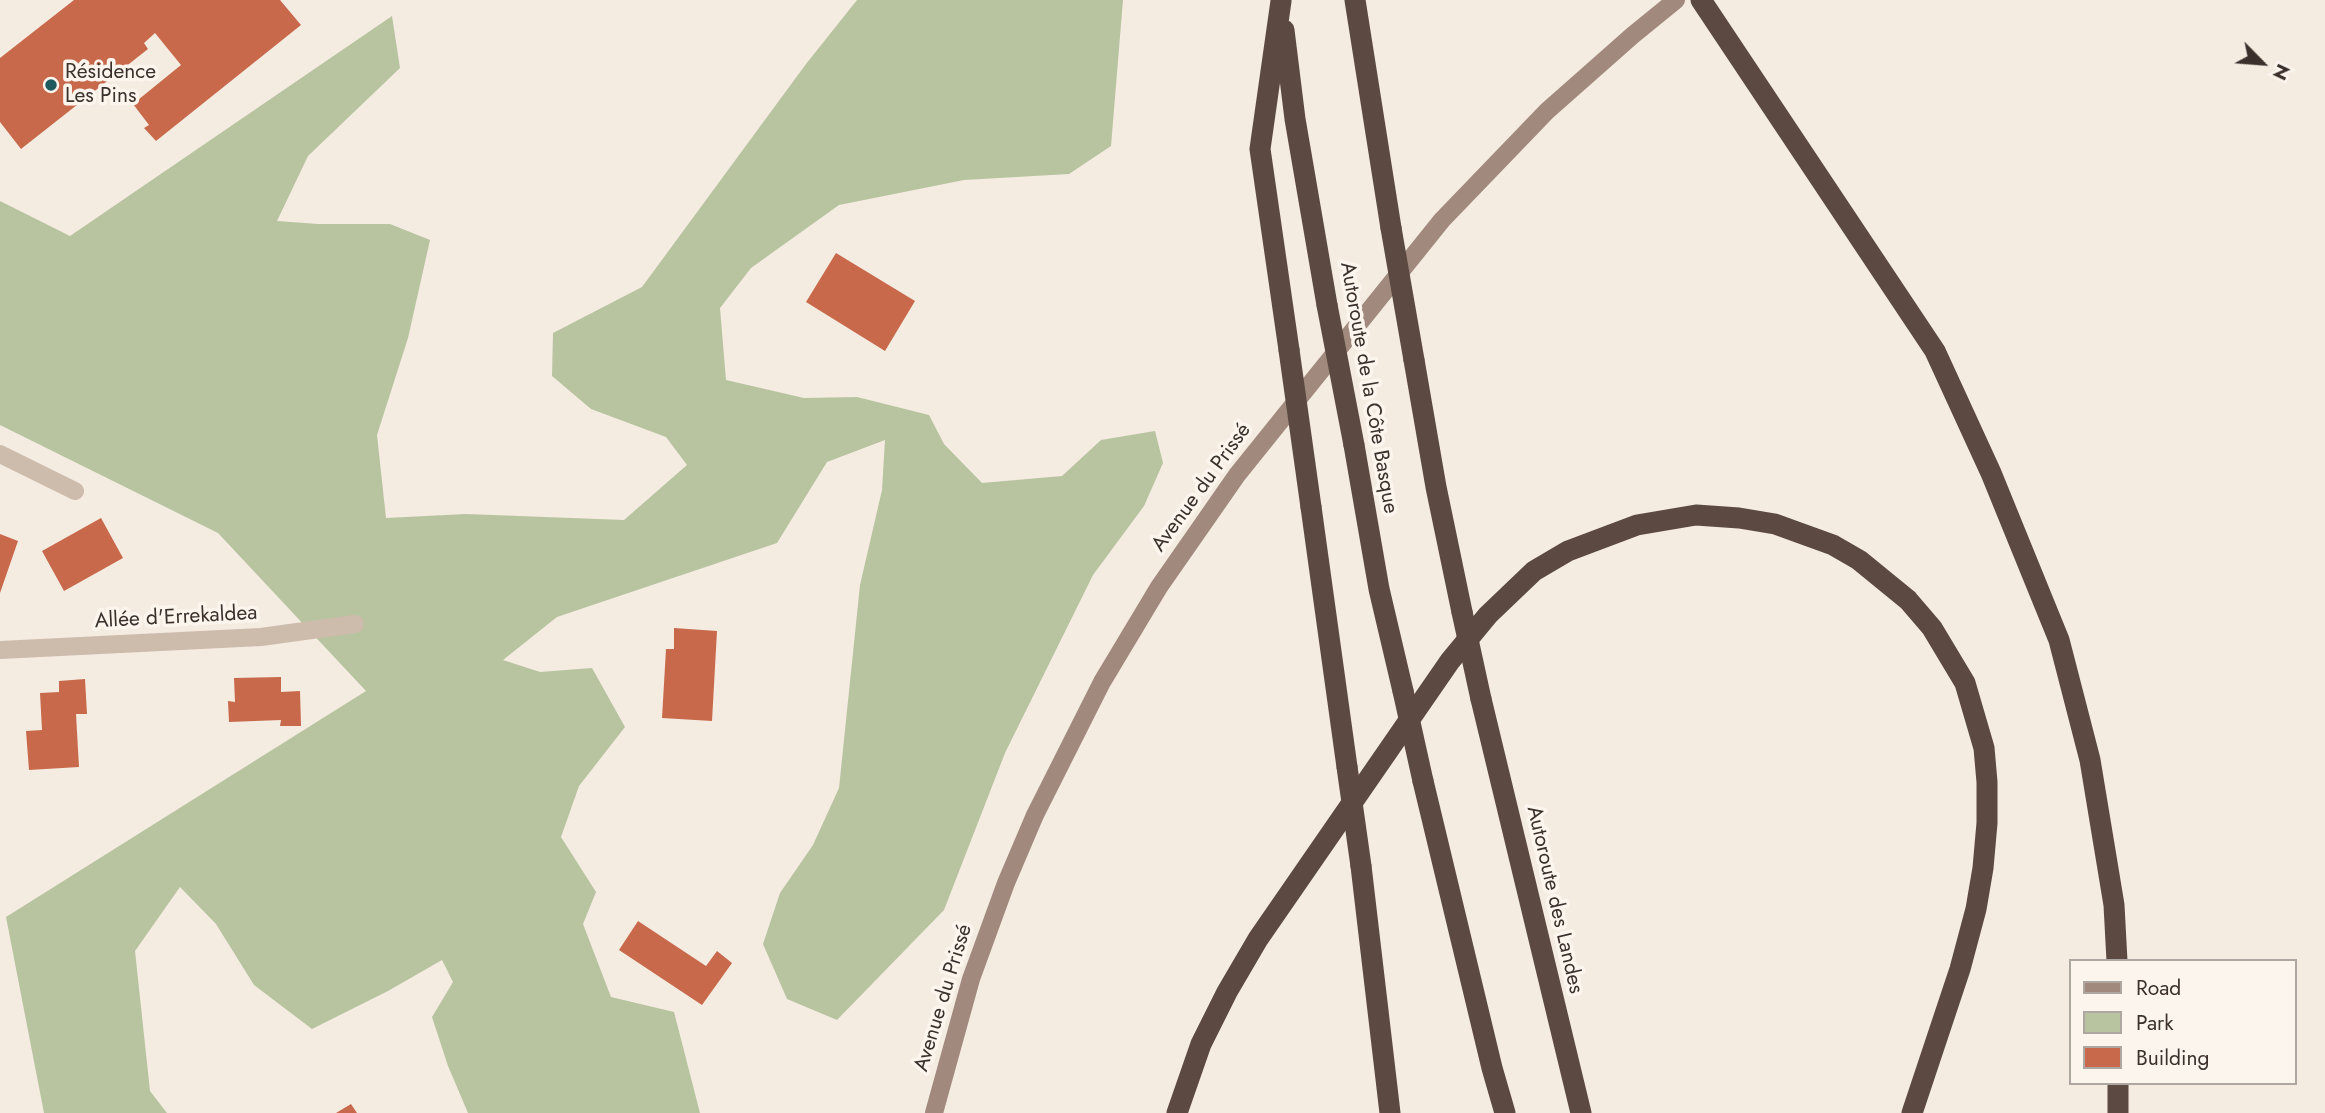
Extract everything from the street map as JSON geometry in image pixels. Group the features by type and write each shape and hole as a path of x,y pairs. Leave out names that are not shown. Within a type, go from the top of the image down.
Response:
{"highway":[{"name":"Autoroute des Landes","path":"1355,0 1436,487 1480,699 1581,1113"},
{"path":"1701,0 1935,351 1991,473 2059,640 2090,760 2114,905 2117,959"},
{"path":"1281,1 1260,149 1361,866 1390,1113"},
{"name":"Autoroute de la Côte Basque","path":"1281,1 1295,118 1379,589 1492,1068 1505,1113"},
{"path":"1177,1113 1201,1044 1258,939 1450,660 1488,615 1534,571 1568,551 1637,525 1696,515 1775,524 1833,545 1858,560 1908,600 1932,628 1965,683 1983,748 1987,782 1983,868 1976,909 1960,969 1912,1113"},
{"path":"2118,1085 2118,1113"}],"main road":[{"name":"Avenue du Prissé","path":"934,1113 971,979 1015,861 1040,804 1102,682 1159,587 1237,475 1442,220 1547,111 1676,0"}],"street":[{"path":"0,454 75,491"},
{"name":"Allée d'Errekaldea","path":"0,650 261,637 355,624"}],"green space":[{"path":"857,0 1123,0 1111,146 1069,174 964,180 839,205 751,268 720,308 726,380 804,398 857,397 929,415 944,444 982,483 1062,476 1101,440 1155,431 1163,463 1144,506 1093,575 1005,753 944,910 837,1020 787,999 763,944 780,893 813,845 839,788 860,585 882,490 885,440 827,462 777,543 557,617 503,660 540,672 592,668 625,727 579,786 561,837 596,892 583,924 611,997 674,1012 700,1113 468,1113 448,1066 432,1017 453,982 442,960 312,1029 254,985 216,924 180,887 135,951 150,1091 167,1113 44,1113 6,917 366,691 218,533 0,425 0,201 70,236 392,16 400,68 308,156 277,221 390,224 430,240 408,338 377,435 386,518 466,514 624,520 687,465 666,437 591,409 552,376 553,333 642,287 806,64"}],"building":[{"name":"Résidence Les Pins","path":"74,0 280,0 301,25 156,141 144,128 149,125 133,104 181,65 155,33 144,43 148,49 21,149 0,122 0,58"},
{"path":"836,253 915,301 885,351 806,302"},
{"path":"101,518 123,558 64,591 42,551"},
{"path":"0,534 18,541 0,593"},
{"path":"674,628 717,631 712,721 662,718 666,649 674,649"},
{"path":"281,677 281,692 300,691 301,726 280,726 281,720 229,722 228,701 235,702 234,678"},
{"path":"85,679 87,714 76,714 79,767 29,770 26,731 42,730 40,693 59,692 59,681"},
{"path":"638,921 706,966 717,951 732,963 702,1005 619,950"},
{"path":"351,1104 357,1113 336,1113"}],"place":[{"name":"Résidence Les Pins","path":"51,85"}]}
